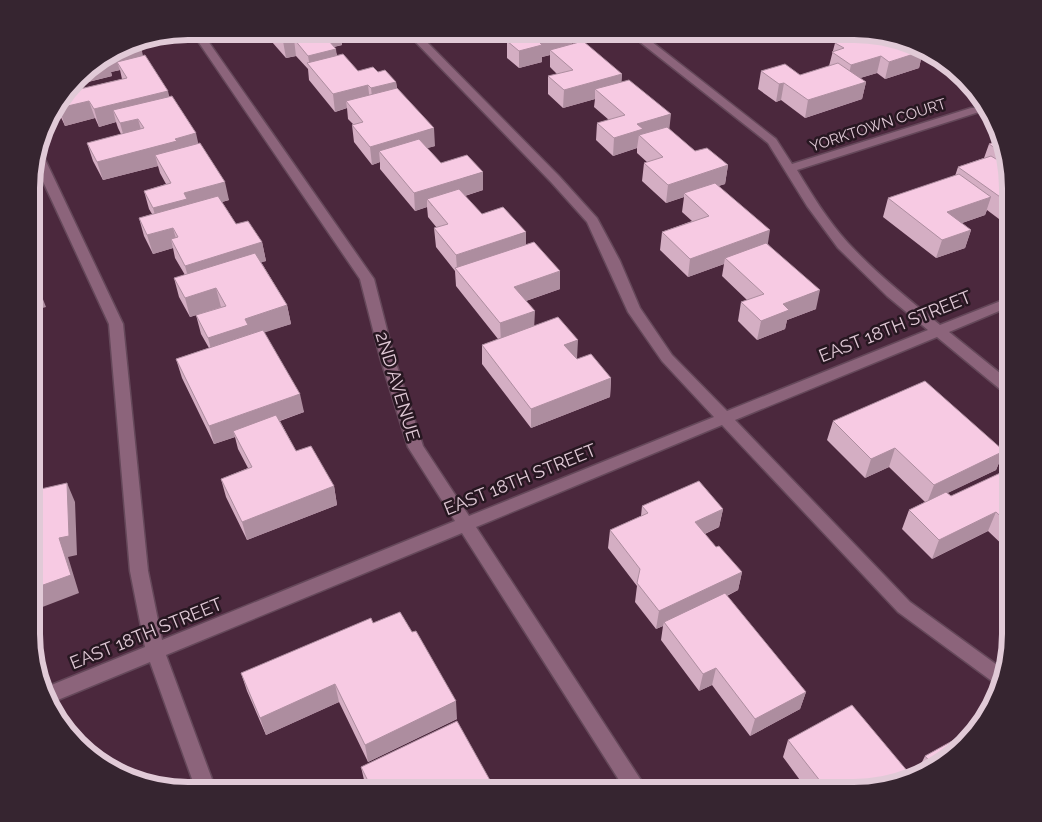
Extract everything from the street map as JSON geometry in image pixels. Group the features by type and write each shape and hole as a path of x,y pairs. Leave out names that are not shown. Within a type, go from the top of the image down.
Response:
{"street":[{"name":"2ND AVENUE","path":"202,40 367,279 386,357 416,447 632,782"},
{"path":"419,40 555,179 592,221 613,261 633,308 667,358 722,418 904,607 996,674"},
{"path":"641,40 772,141 813,206 843,245 892,293 1002,383"},
{"name":"YORKTOWN COURT","path":"789,169 975,110"},
{"path":"42,165 116,324 139,570 155,651 203,782"},
{"name":"EAST 18TH STREET","path":"53,693 1002,305"}],"building":[{"path":"295,40 328,40 336,49 308,56"},
{"path":"542,40 538,41 542,45 519,51 507,41"},
{"path":"844,40 863,40 883,43 915,53 889,62 881,56 851,65 832,52 844,48 835,43"},
{"path":"583,41 622,74 564,90 548,76 573,70 550,50"},
{"path":"343,54 358,71 373,67 378,72 385,70 396,82 371,88 368,85 333,94 307,63"},
{"path":"145,55 168,91 94,109 89,101 65,107 79,89 127,78 117,62"},
{"path":"838,63 866,82 808,100 784,83 779,84 761,71 785,64 800,75"},
{"path":"629,80 671,114 637,124 643,129 614,138 597,123 625,115 595,89"},
{"path":"397,88 434,128 370,147 352,125 363,122 346,101"},
{"path":"172,96 196,133 175,139 177,141 97,162 87,143 144,128 138,119 120,123 113,110"},
{"path":"667,127 695,151 707,148 728,165 668,185 644,163 663,157 639,135"},
{"path":"419,139 441,163 467,155 483,172 414,193 379,151"},
{"path":"994,142 996,149 989,144"},
{"path":"200,143 225,182 184,193 187,199 153,208 144,191 171,183 155,155"},
{"path":"991,156 999,161 1002,198 958,167"},
{"path":"959,174 991,197 947,212 971,230 942,240 888,198"},
{"path":"715,183 770,230 690,259 662,232 709,216 684,193"},
{"path":"459,189 482,214 503,207 526,232 456,255 434,228 448,224 427,199"},
{"path":"218,196 236,224 248,221 262,242 185,266 171,239 178,237 173,228 147,235 139,218"},
{"path":"534,242 560,271 514,287 535,311 500,323 455,268"},
{"path":"766,243 820,290 783,304 789,310 761,321 741,302 764,294 725,258"},
{"path":"255,253 287,305 245,319 248,325 208,338 196,315 226,306 216,288 185,298 174,278"},
{"path":"558,317 578,340 564,345 577,359 591,354 611,378 531,409 482,345"},
{"path":"263,330 300,394 209,426 176,359"},
{"path":"925,381 1002,449 1002,452 934,485 895,448 871,459 833,421"},
{"path":"276,415 296,451 311,446 334,486 242,522 221,479 252,467 233,431"},
{"path":"1002,472 1002,518 996,512 939,540 909,510 946,492 951,496"},
{"path":"699,481 723,509 695,522 716,547 719,546 742,572 659,611 637,583 640,569 610,530 648,513 642,506"},
{"path":"67,483 69,536 59,538 71,575 40,586 40,489"},
{"path":"725,593 806,692 755,719 716,668 703,674 664,622"},
{"path":"400,612 412,632 416,631 456,701 365,745 335,684 260,718 241,673 371,618 373,623"},
{"path":"852,705 908,772 873,781 821,782 788,740"},
{"path":"457,721 491,782 368,782 361,767"},
{"path":"959,737 930,761 925,756"}]}
